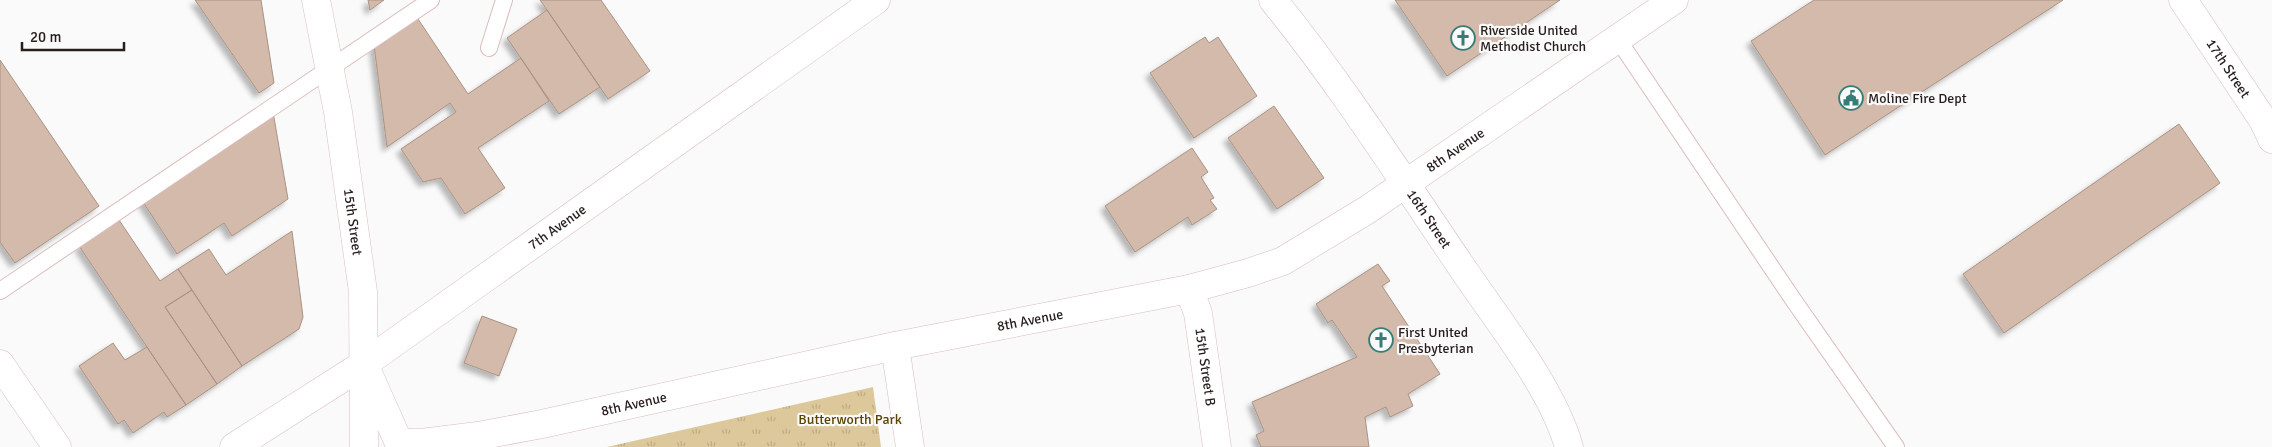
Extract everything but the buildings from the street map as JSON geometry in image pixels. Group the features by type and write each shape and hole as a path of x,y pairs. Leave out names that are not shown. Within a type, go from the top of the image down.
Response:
{"street":[{"name":"15th Street","path":"316,0 338,112 363,292 364,447"},
{"name":"7th Avenue","path":"234,447 364,364 876,0"},
{"name":"16th Street","path":"1273,0 1302,36 1532,370 1557,416 1569,447"},
{"name":"8th Avenue","path":"364,364 399,443 421,443 478,436 533,426 895,346 1189,289 1248,273 1283,261 1368,210 1674,0"},
{"name":"17th Street","path":"2183,0 2263,120 2272,139"},
{"name":"15th Street B","path":"1189,289 1198,313 1217,447"},
{"path":"895,346 910,447"},
{"path":"0,364 56,447"}],"lane":[{"path":"0,291 329,71 431,0"},
{"path":"489,48 504,0"},
{"path":"1617,38 1792,298 1896,447"}],"green space":[{"name":"Butterworth Park","path":"873,387 881,447 607,447"}],"place":[{"name":"Riverside United Methodist Church","path":"1463,38"},
{"name":"Moline Fire Dept","path":"1851,98"},
{"name":"First United Presbyterian","path":"1381,340"}]}
